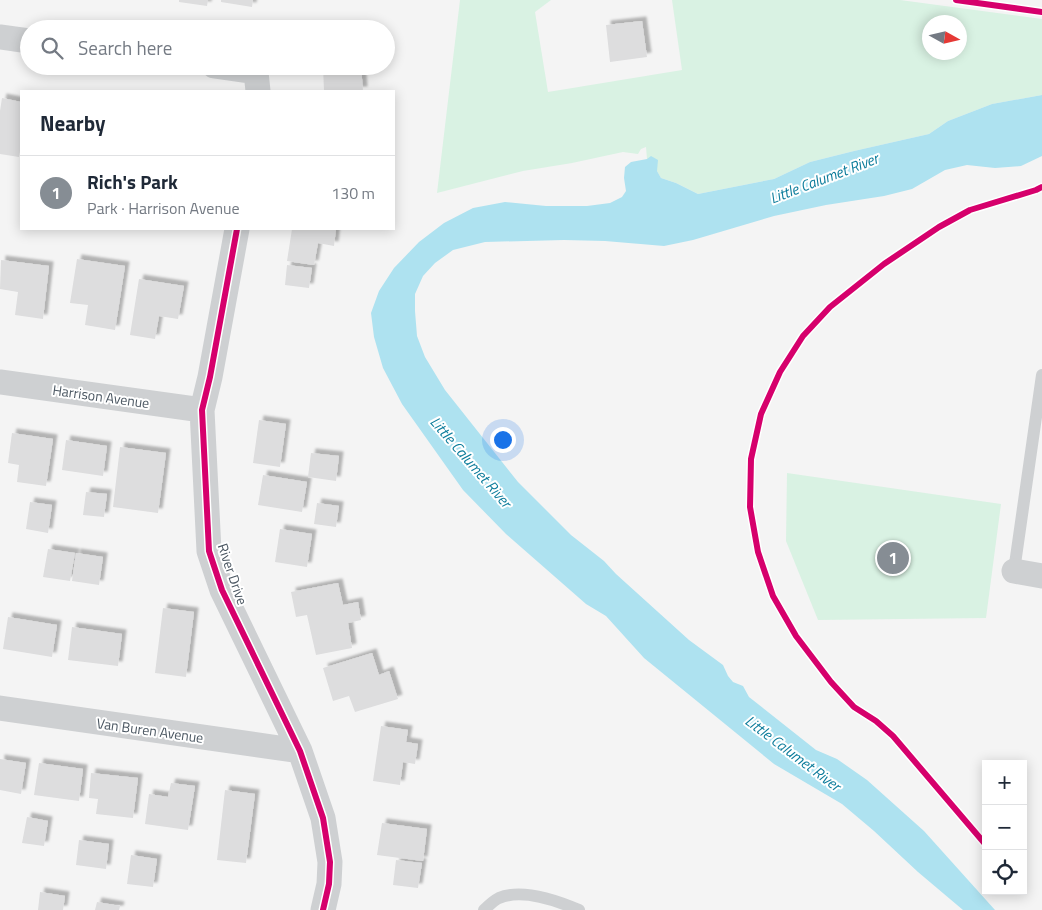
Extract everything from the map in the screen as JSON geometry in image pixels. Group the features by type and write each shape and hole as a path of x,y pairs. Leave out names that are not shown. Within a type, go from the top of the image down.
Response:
{"street":[{"path":"0,37 20,40"},
{"path":"238,75 257,82"},
{"name":"River Drive","path":"237,230 210,377 202,410 209,551 222,590 300,751 323,818 330,862 329,884 323,910"},
{"name":"Harrison Avenue","path":"0,382 202,410"},
{"path":"1014,571 1042,576"},
{"name":"Van Buren Avenue","path":"0,708 300,751"}],"lane":[{"path":"1014,571 1042,376"},
{"path":"484,910 500,897 512,895 529,895 579,910"}],"green space":[{"path":"460,0 551,0 535,12 548,92 682,70 672,0 900,0 1042,19 1042,95 992,104 948,121 929,134 810,162 774,179 698,194 661,178 657,171 657,161 647,159 646,147 641,149 638,154 623,152 523,171 437,193"},
{"path":"787,473 1001,504 986,618 818,620 786,541"}],"water":[{"name":"Little Calumet River","path":"1042,95 1042,156 1021,166 995,168 967,165 945,170 912,189 774,216 693,240 664,246 564,240 485,242 453,250 435,263 423,276 415,294 417,336 425,357 445,390 518,482 571,535 604,561 689,640 723,665 728,676 733,682 743,686 749,697 816,750 837,759 867,780 924,831 995,910 963,910 842,804 774,764 644,658 606,616 586,604 506,534 463,490 402,404 383,368 374,337 371,313 379,291 394,268 419,242 444,223 473,208 505,202 546,206 587,206 610,203 622,197 626,191 625,167 631,162 647,159 651,156 658,160 657,171 661,178 698,194 774,179 810,162 929,134 948,121 992,104"}],"building":[{"path":"179,0 208,0 207,6 179,2"},
{"path":"221,0 253,0 252,7 221,2"},
{"path":"642,21 647,57 610,62 606,25"},
{"path":"323,75 362,75 363,90 324,90"},
{"path":"2,98 20,102 19,157 0,154 0,111"},
{"path":"292,230 336,230 334,246 318,243 314,265 287,261"},
{"path":"77,259 125,266 115,330 85,325 88,305 70,303"},
{"path":"1,260 49,266 43,319 15,315 18,292 0,289"},
{"path":"287,265 312,268 309,288 285,285"},
{"path":"139,279 184,286 178,319 159,316 155,339 130,335"},
{"path":"259,420 286,424 280,467 253,463"},
{"path":"12,433 53,439 46,486 17,482 19,465 8,463"},
{"path":"66,440 107,446 103,476 62,470"},
{"path":"120,447 166,453 158,513 113,507"},
{"path":"311,453 339,456 336,481 308,477"},
{"path":"263,475 307,482 302,512 258,505"},
{"path":"86,492 107,494 104,517 83,515"},
{"path":"30,502 52,505 48,533 26,529"},
{"path":"317,503 339,506 336,527 314,524"},
{"path":"280,529 312,534 307,567 275,562"},
{"path":"48,549 75,553 70,581 43,577"},
{"path":"76,553 103,557 99,585 72,581"},
{"path":"338,583 343,605 358,602 361,620 348,623 352,648 316,655 307,615 296,617 291,592"},
{"path":"163,608 194,612 186,677 155,673"},
{"path":"8,617 57,625 52,657 3,649"},
{"path":"72,627 122,634 118,666 68,660"},
{"path":"372,653 379,675 389,671 398,699 355,712 349,696 333,701 323,668"},
{"path":"381,726 408,730 406,742 418,744 415,764 403,762 400,785 373,781"},
{"path":"0,759 26,763 21,794 0,790"},
{"path":"39,763 83,769 79,801 34,795"},
{"path":"91,773 138,778 133,818 96,814 98,799 89,798"},
{"path":"171,783 195,786 188,830 145,824 149,794 168,797"},
{"path":"225,790 255,794 246,863 217,860"},
{"path":"27,817 48,821 44,846 22,843"},
{"path":"382,823 427,829 423,861 377,855"},
{"path":"79,840 109,844 106,869 76,865"},
{"path":"131,855 157,859 153,887 127,884"},
{"path":"396,860 422,863 418,888 393,885"},
{"path":"40,892 65,896 63,910 38,910"},
{"path":"97,902 120,906 119,910 95,910"}],"cycle path":[{"path":"956,0 1042,12"},
{"path":"982,840 893,736 876,721 854,707 831,682 796,636 773,596 758,552 750,507 751,459 761,414 780,372 803,336 830,307 884,264 939,227 970,210 1042,187"},
{"path":"237,230 210,377 202,410 209,551 222,590 300,751 323,818 330,862 329,884 323,910"}],"place":[{"name":"Rich's Park","path":"893,558"}]}
